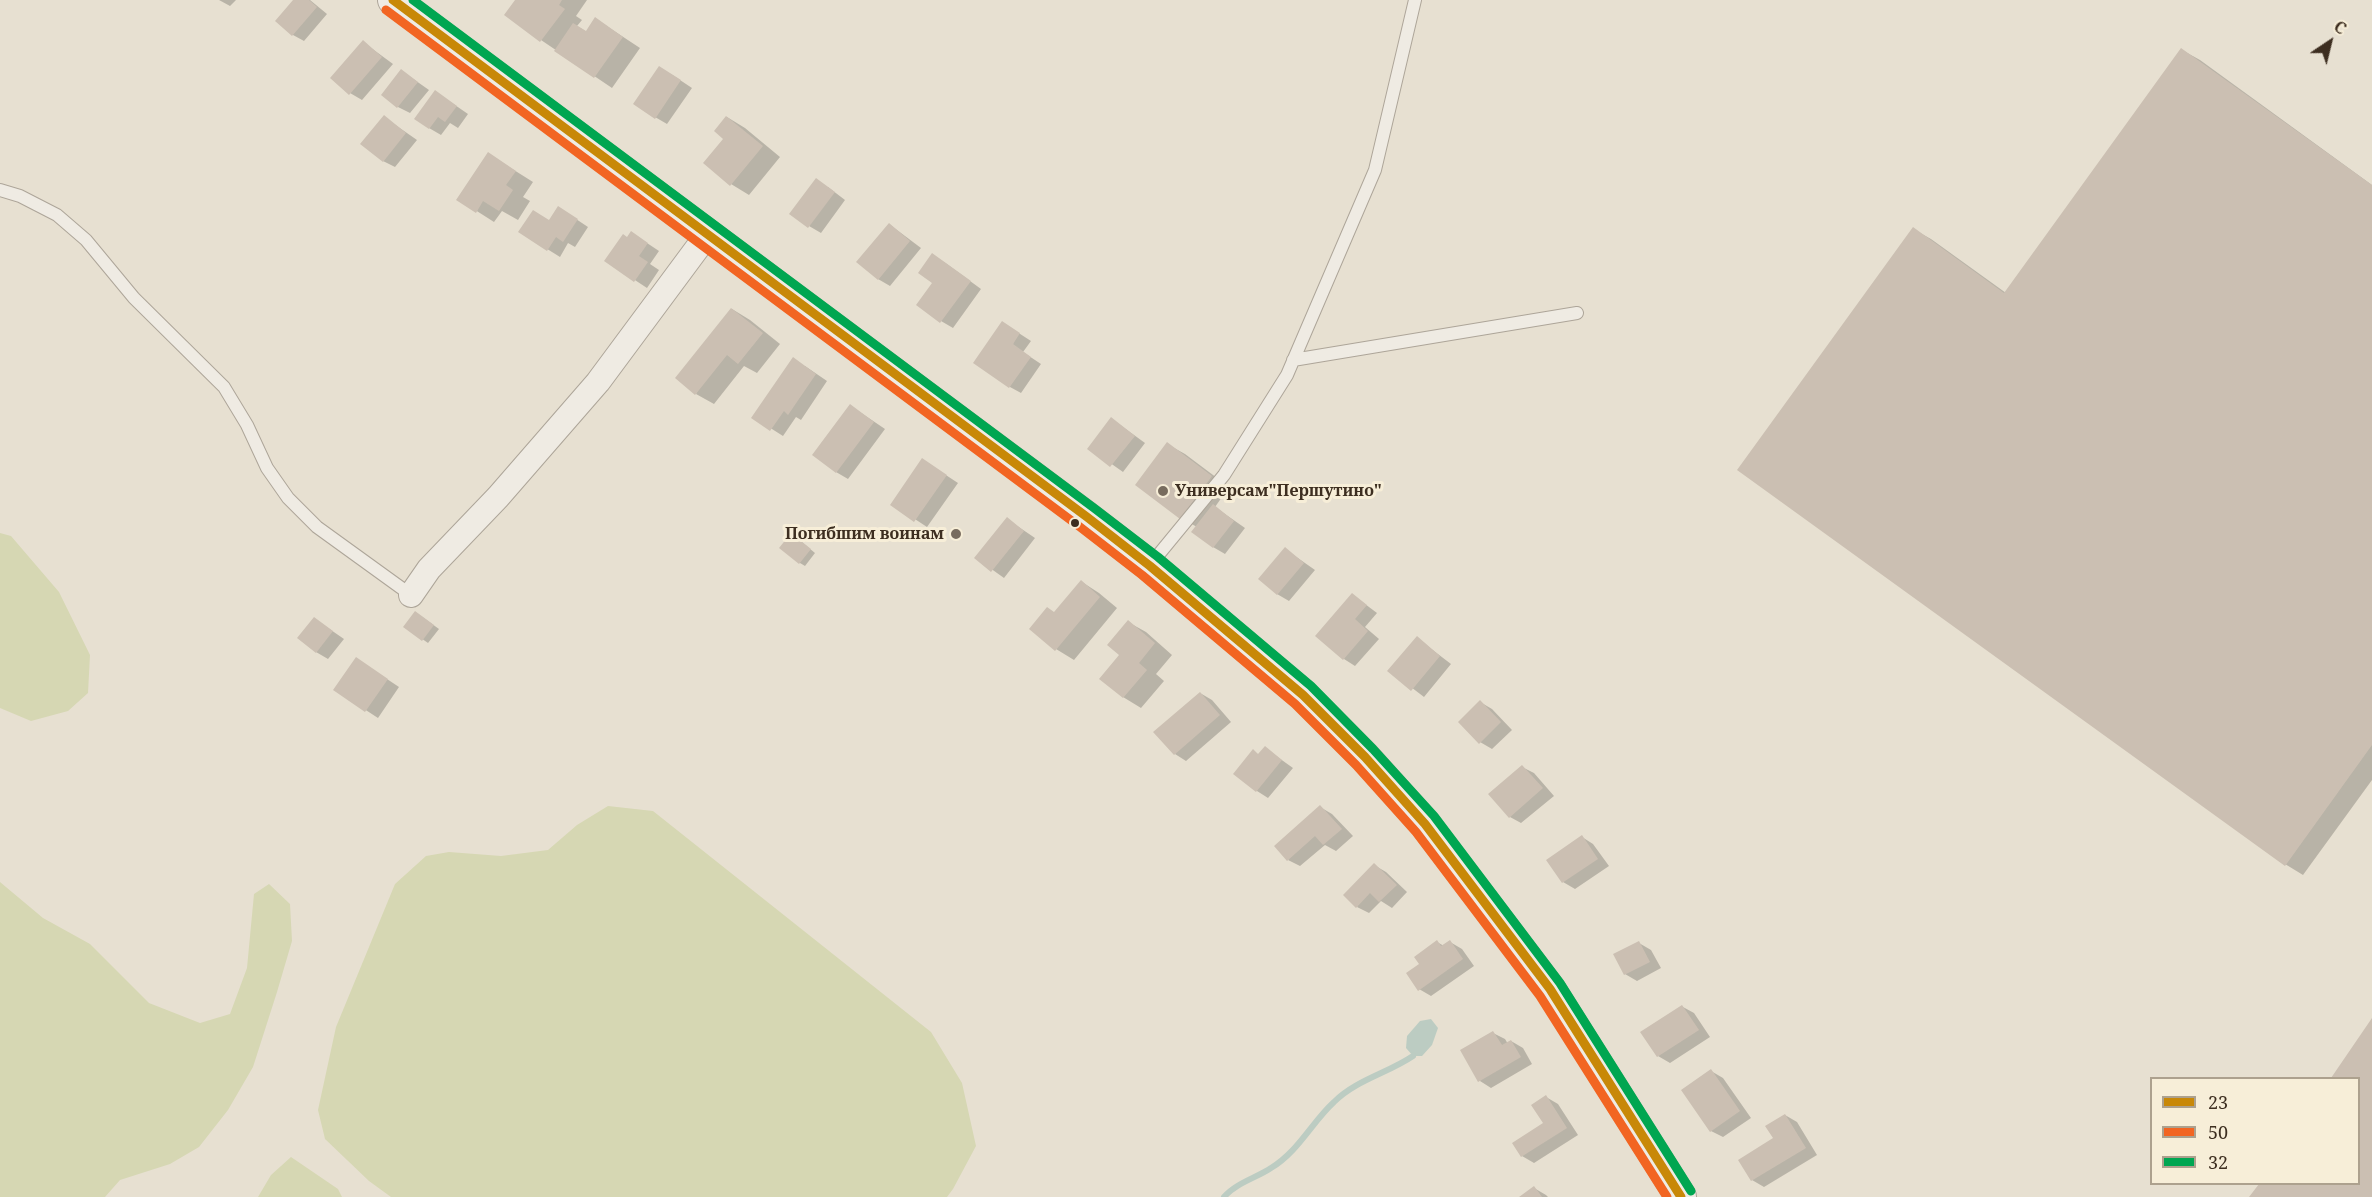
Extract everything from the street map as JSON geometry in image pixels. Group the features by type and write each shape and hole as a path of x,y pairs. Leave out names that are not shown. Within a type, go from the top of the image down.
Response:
{"street":[{"path":"393,0 1150,566 1303,695 1365,757 1425,824 1550,989 1681,1197"},
{"path":"411,596 429,570 498,497 598,382 706,235"}],"lane":[{"path":"1150,566 1224,475 1282,384 1376,170 1415,0"},
{"path":"0,190 20,196 57,216 86,240 134,298 224,387 247,424 267,468 288,498 317,527 411,596"},
{"path":"1293,360 1577,313"}],"green space":[{"path":"0,533 11,536 59,592 90,655 88,693 68,711 31,721 0,708"},
{"path":"608,806 653,811 931,1032 962,1083 976,1146 947,1197 391,1197 369,1181 325,1139 318,1110 336,1027 395,884 426,856 449,852 501,856 548,850 577,825"},
{"path":"0,882 43,918 90,944 149,1003 200,1023 230,1014 247,968 254,894 269,884 290,904 292,941 277,992 253,1067 228,1110 199,1147 170,1164 120,1180 105,1197 0,1197"},
{"path":"291,1157 338,1189 342,1197 258,1197 271,1175"}],"shaded area":[{"path":"1431,1019 1438,1028 1432,1045 1422,1056 1413,1056 1406,1048 1407,1036 1420,1021"}],"building":[{"path":"293,0 309,0 317,7 292,36 275,21"},
{"path":"515,0 562,0 559,5 565,9 540,42 504,15"},
{"path":"595,17 623,37 594,78 554,51 573,23 586,31"},
{"path":"363,40 382,57 349,95 330,78"},
{"path":"2181,48 2372,185 2372,745 2285,866 1737,470 1913,227 2004,293"},
{"path":"659,66 681,80 655,119 633,104"},
{"path":"401,69 418,82 397,108 381,95"},
{"path":"435,90 457,106 445,122 438,117 429,129 414,119"},
{"path":"384,115 406,133 383,162 360,144"},
{"path":"726,116 763,146 730,186 703,163 723,139 714,131"},
{"path":"488,152 516,171 506,185 513,190 499,211 483,201 476,213 456,200"},
{"path":"816,178 835,192 808,228 789,214"},
{"path":"558,206 578,219 563,242 556,237 547,251 518,232 533,210 549,220"},
{"path":"889,223 910,241 878,280 856,262"},
{"path":"631,231 648,243 639,256 648,262 634,282 604,261 623,234 627,237"},
{"path":"932,253 971,281 940,323 916,305 932,283 918,273"},
{"path":"731,308 763,333 738,364 727,355 695,395 675,378"},
{"path":"1002,321 1020,333 1013,344 1031,357 1009,388 973,363"},
{"path":"793,357 816,374 788,415 784,411 770,431 751,418"},
{"path":"850,404 874,422 836,473 812,455"},
{"path":"1111,417 1135,436 1110,467 1087,449"},
{"path":"1167,442 1212,476 1180,519 1135,485"},
{"path":"922,458 947,475 914,522 890,505"},
{"path":"1213,504 1234,521 1213,548 1191,532"},
{"path":"1007,517 1024,531 991,572 974,558"},
{"path":"791,533 811,549 799,564 779,548"},
{"path":"1285,547 1304,563 1277,595 1258,579"},
{"path":"1081,580 1100,597 1055,651 1029,629 1047,607 1054,612"},
{"path":"1352,593 1367,605 1355,619 1368,631 1343,660 1315,636"},
{"path":"415,611 434,625 422,641 403,627"},
{"path":"314,617 333,631 316,653 297,638"},
{"path":"1128,620 1155,643 1139,663 1147,670 1123,698 1099,679 1119,655 1107,645"},
{"path":"1417,636 1440,656 1411,691 1387,671"},
{"path":"356,657 388,679 365,712 333,690"},
{"path":"1200,692 1220,715 1174,755 1153,732"},
{"path":"1480,700 1501,722 1479,744 1458,722"},
{"path":"1265,746 1282,760 1256,792 1233,774 1253,749 1258,754"},
{"path":"1522,765 1543,788 1509,818 1488,794"},
{"path":"1320,805 1342,829 1323,845 1315,836 1287,861 1274,846"},
{"path":"1582,835 1598,859 1562,883 1546,860"},
{"path":"1374,863 1397,885 1379,902 1370,893 1356,908 1343,895"},
{"path":"1437,940 1441,946 1450,940 1463,959 1418,991 1406,973 1419,964 1414,957"},
{"path":"1639,941 1650,962 1624,975 1613,954"},
{"path":"1682,1005 1699,1030 1657,1057 1640,1032"},
{"path":"2372,1018 2372,1197 2249,1197 2258,1185 2360,1185 2360,1077 2332,1077"},
{"path":"1493,1031 1502,1045 1511,1040 1521,1057 1478,1082 1460,1050"},
{"path":"1711,1069 1740,1111 1710,1132 1681,1090"},
{"path":"1546,1095 1567,1128 1521,1157 1512,1143 1543,1123 1531,1105"},
{"path":"1785,1114 1806,1148 1751,1181 1738,1160 1773,1138 1765,1126"},
{"path":"1534,1186 1542,1197 1519,1197"}],"waterway":[{"path":"1224,1197 1234,1188 1281,1161 1343,1094 1413,1056"}],"transit line":[{"name":"23","path":"393,0 1087,517 1150,566 1303,695 1365,757 1425,824 1550,989 1681,1197"},
{"name":"32","path":"413,0 1094,508 1158,557 1311,686 1434,816 1560,983 1691,1191"},
{"name":"50","path":"386,10 1080,527 1142,575 1295,704 1356,765 1416,832 1540,996 1667,1197"}],"place":[{"name":"Универсам\"Першутино\"","path":"1163,491"},
{"name":"Погибшим воинам","path":"956,534"}]}
